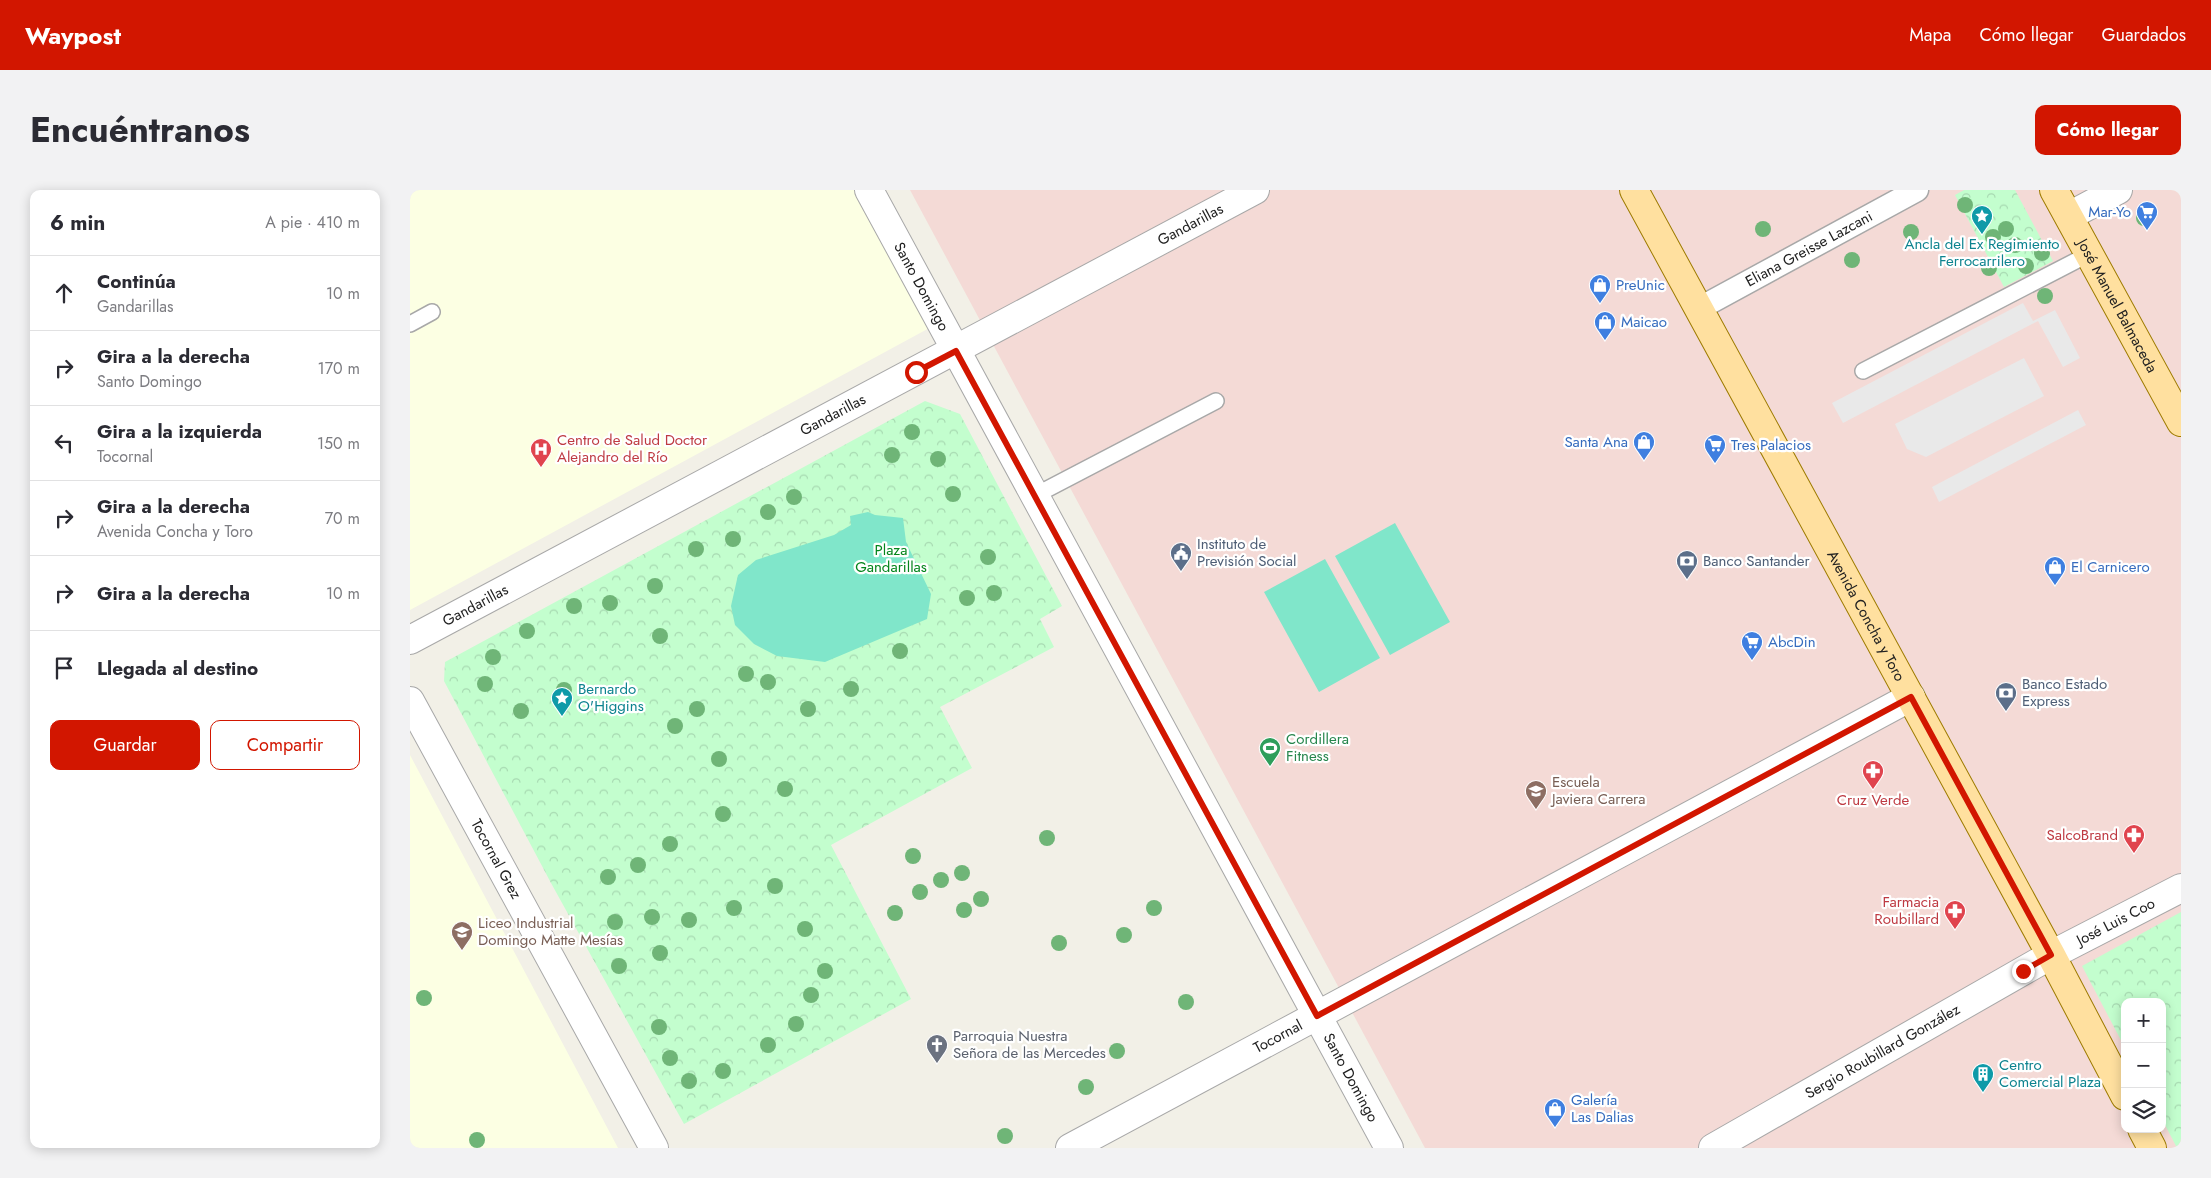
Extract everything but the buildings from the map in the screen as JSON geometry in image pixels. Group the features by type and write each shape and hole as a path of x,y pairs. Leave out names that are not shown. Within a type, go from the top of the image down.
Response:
{"main road":[{"name":"Avenida Concha y Toro","path":"1634,190 2051,955 2121,1088"},
{"name":"José Manuel Balmaceda","path":"2054,190 2181,422"},
{"path":"2144,1133 2152,1148"}],"street":[{"name":"Santo Domingo","path":"869,190 1389,1148"},
{"name":"Gandarillas","path":"410,640 956,351 1255,190"},
{"name":"Eliana Greisse Lazcani","path":"1700,308 1917,190"},
{"path":"2069,216 2118,190"},
{"name":"Tocornal","path":"1070,1148 1911,697"},
{"name":"Tocornal Grez","path":"410,701 654,1148"},
{"name":"José Luis Coo","path":"2051,955 2181,888"},
{"name":"Sergio Roubillard González","path":"1713,1148 2051,955"}],"lane":[{"path":"1863,371 2089,254"},
{"path":"410,324 432,312"},
{"path":"1034,496 1216,401"}],"shaded area":[{"name":"Centro de Salud Doctor Alejandro del Río","path":"410,190 859,190 933,326 410,610"},
{"path":"910,190 2181,190 2181,1148 1425,1148"},
{"path":"2023,303 2033,321 2055,310 2080,358 2063,367 2038,321 1843,423 1832,403"},
{"path":"2024,358 2044,396 1926,457 1907,449 1895,424"},
{"path":"2078,410 2086,425 1939,502 1932,487"},
{"name":"Liceo Industrial Domingo Matte Mesías","path":"410,755 618,1148 410,1148"}],"green space":[{"path":"1964,190 2015,190 2053,261 2004,287 1955,195"},
{"name":"Plaza Gandarillas","path":"925,401 960,414 1062,606 1040,619 1054,647 940,707 972,768 831,845 911,999 684,1124 551,883 444,681 445,662"},
{"path":"868,512 875,515 903,518 906,542 931,594 927,619 825,662 777,656 754,644 735,625 731,606 738,575 756,560 834,535 851,525 850,516"},
{"path":"1395,523 1450,622 1390,655 1335,556"},
{"path":"1325,559 1380,658 1319,692 1264,592"},
{"path":"2181,912 2181,1148 2177,1148 2166,1127 2166,998 2121,998 2121,1040 2082,966"}],"place":[{"name":"Mar-Yo","path":"2147,231"},
{"name":"Ancla del Ex Regimiento Ferrocarrilero","path":"1982,235"},
{"name":"PreUnic","path":"1600,304"},
{"name":"Maicao","path":"1605,341"},
{"name":"Santa Ana","path":"1644,461"},
{"name":"Tres Palacios","path":"1715,464"},
{"name":"Centro de Salud Doctor Alejandro del Río","path":"541,468"},
{"name":"Instituto de Previsión Social","path":"1181,572"},
{"name":"Banco Santander","path":"1687,580"},
{"name":"El Carnicero","path":"2055,586"},
{"name":"AbcDin","path":"1752,661"},
{"name":"Banco Estado Express","path":"2006,712"},
{"name":"Bernardo O'Higgins","path":"562,717"},
{"name":"Cordillera Fitness","path":"1270,767"},
{"name":"Cruz Verde","path":"1873,790"},
{"name":"Escuela Javiera Carrera","path":"1536,810"},
{"name":"SalcoBrand","path":"2134,854"},
{"name":"Farmacia Roubillard","path":"1955,930"},
{"name":"Liceo Industrial Domingo Matte Mesías","path":"462,951"},
{"name":"Parroquia Nuestra Señora de las Mercedes","path":"937,1064"},
{"name":"Centro Comercial Plaza","path":"1983,1093"},
{"name":"Galería Las Dalias","path":"1555,1128"}],"route":[{"path":"916,372 956,351 1317,1016 1911,697 2051,955 2023,971"}]}
